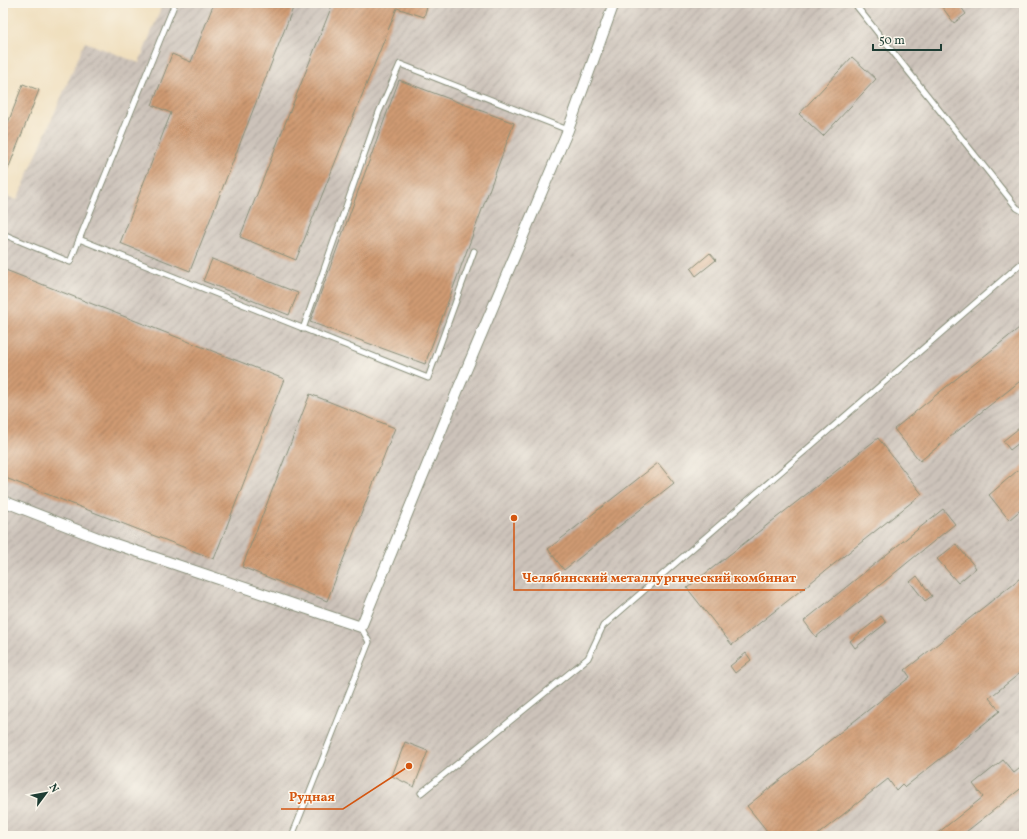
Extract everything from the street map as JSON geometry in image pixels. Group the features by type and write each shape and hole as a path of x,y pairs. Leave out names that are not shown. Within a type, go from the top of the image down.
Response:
{"street":[{"path":"3,501 103,540 361,627 458,387 568,130 614,3"}],"lane":[{"path":"3,234 70,262 175,3"},
{"path":"854,3 1017,208 1024,212"},
{"path":"303,329 379,112 400,64 568,130"},
{"path":"79,239 428,378 474,251"},
{"path":"421,793 588,658 603,626 1024,261"},
{"path":"292,836 369,642 361,627"}],"shaded area":[{"path":"163,3 1024,3 1024,836 3,836 3,195 17,200 85,42 139,63"}],"building":[{"path":"214,3 295,3 190,271 120,243 171,113 152,105 172,54 191,62"},
{"path":"333,3 428,3 424,17 397,8 296,260 240,237"},
{"path":"939,3 958,3 966,14 954,23"},
{"path":"852,57 876,79 823,136 799,114"},
{"path":"399,80 514,123 425,364 310,322"},
{"path":"23,84 39,90 3,182 3,136"},
{"path":"710,253 716,260 696,276 691,269"},
{"path":"212,259 298,293 289,315 203,281"},
{"path":"3,269 284,379 214,559 3,477"},
{"path":"1024,324 1024,378 920,461 894,429"},
{"path":"310,394 395,428 327,601 242,567"},
{"path":"1024,424 1024,439 1010,450 1003,441"},
{"path":"878,438 922,494 732,645 687,588"},
{"path":"658,463 674,483 564,570 548,549"},
{"path":"1024,465 1024,507 1009,520 989,495"},
{"path":"943,509 955,524 816,637 804,621"},
{"path":"956,544 976,568 958,583 937,559"},
{"path":"1024,575 1024,670 989,698 1000,711 905,787 902,784 896,790 888,779 816,836 771,836 747,806 910,677 905,670"},
{"path":"917,576 932,596 925,601 910,582"},
{"path":"881,616 886,623 855,648 850,641"},
{"path":"746,653 751,660 735,673 730,666"},
{"path":"405,742 428,751 414,787 392,776"},
{"path":"1003,760 1014,773 1024,765 1024,786 961,836 934,836 983,797 973,784"}],"place":[{"name":"Челябинский металлургический комбинат","path":"514,518"},
{"name":"Рудная","path":"409,766"}]}
